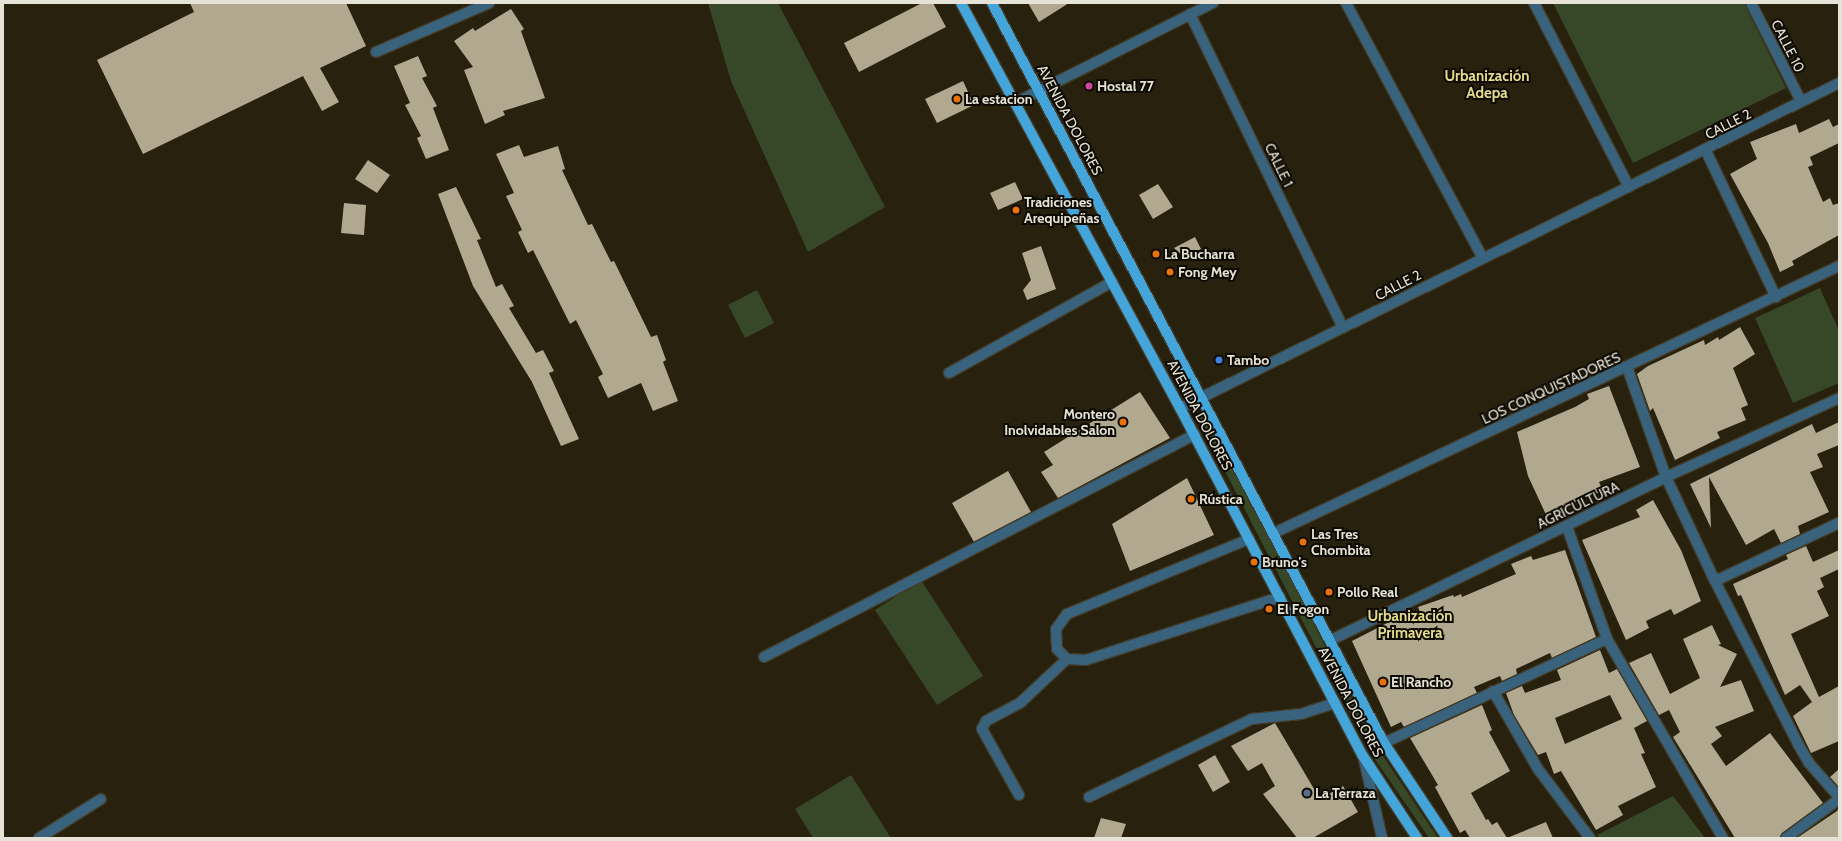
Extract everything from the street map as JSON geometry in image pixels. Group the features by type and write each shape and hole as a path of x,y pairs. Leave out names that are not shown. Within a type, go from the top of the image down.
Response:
{"main road":[{"name":"AVENIDA DOLORES","path":"961,3 1195,435 1363,756 1417,838"},
{"name":"AVENIDA DOLORES","path":"992,3 1331,640 1384,743 1447,838"}],"street":[{"path":"376,52 489,3"},
{"path":"1015,103 1213,3"},
{"path":"1346,3 1483,258"},
{"path":"1534,3 1629,187"},
{"name":"CALLE 10","path":"1751,3 1801,101"},
{"name":"CALLE 1","path":"1190,14 1343,328"},
{"name":"CALLE 2","path":"1180,408 1483,258 1706,151 1801,101 1839,83"},
{"path":"1706,151 1776,297"},
{"name":"LOS CONQUISTADORES","path":"1274,533 1839,266"},
{"path":"949,373 1112,282"},
{"path":"1627,367 1666,477 1715,581 1798,744 1809,763 1839,798 1786,838"},
{"name":"AGRICULTURA","path":"1331,640 1567,527 1666,477 1839,398"},
{"path":"764,657 1195,435"},
{"path":"1715,581 1839,523"},
{"path":"1567,527 1607,639 1724,838"},
{"path":"1249,539 1067,614 1056,629 1057,649 1067,659 1086,660 1280,597"},
{"path":"1384,743 1607,639"},
{"path":"1019,795 982,729 986,721 1021,702 1067,659"},
{"path":"1493,691 1538,769 1590,838"},
{"path":"1089,797 1252,720 1301,714 1335,703"},
{"path":"1363,756 1382,838"},
{"path":"39,838 101,799"}],"green space":[{"path":"708,3 778,3 885,207 808,252 731,81"},
{"path":"1553,3 1744,3 1786,88 1633,163"},
{"path":"1820,288 1839,331 1839,383 1793,403 1755,318"},
{"path":"757,290 774,323 745,338 728,305"},
{"path":"1204,411 1377,747 1438,838 1429,838 1370,752 1196,415"},
{"path":"921,580 983,676 937,705 875,610"},
{"path":"851,775 891,838 813,838 795,809"},
{"path":"1673,796 1705,838 1599,838 1597,835"}],"building":[{"path":"190,3 346,3 366,46 320,68 339,102 322,111 303,76 143,154 97,60 194,12"},
{"path":"922,3 933,3 946,27 859,72 844,43"},
{"path":"1028,3 1069,3 1039,22"},
{"path":"511,9 524,29 521,31 545,98 503,111 505,115 485,124 464,70 473,67 454,41 473,28 475,31"},
{"path":"418,56 427,76 422,78 437,106 433,108 449,150 426,159 417,138 421,136 405,105 410,103 394,66"},
{"path":"963,81 974,105 937,123 925,99"},
{"path":"1829,119 1833,127 1839,124 1839,143 1810,157 1813,165 1808,167 1823,202 1830,198 1833,205 1839,203 1839,235 1792,261 1794,265 1780,272 1768,243 1730,174 1757,159 1750,142 1796,124 1799,133"},
{"path":"519,145 524,157 558,146 565,169 562,170 588,225 592,224 611,262 614,261 651,337 657,335 666,360 663,362 678,401 653,411 641,383 608,398 598,377 603,374 576,320 570,324 533,250 528,253 518,232 522,230 506,196 514,193 496,154"},
{"path":"368,160 390,175 377,193 355,179"},
{"path":"1015,182 1023,199 998,210 990,193"},
{"path":"1158,184 1173,207 1153,219 1139,195"},
{"path":"456,187 481,239 477,240 496,287 502,284 514,306 509,308 536,353 543,350 554,371 549,373 579,439 561,446 532,382 473,286 438,194"},
{"path":"344,203 366,205 364,235 341,233"},
{"path":"1195,237 1201,249 1185,258 1174,248"},
{"path":"1041,246 1056,289 1027,300 1023,290 1031,280 1022,253"},
{"path":"1740,327 1755,354 1733,368 1748,405 1741,408 1746,420 1717,432 1720,438 1675,460 1653,408 1650,411 1637,374 1648,366 1704,340 1705,345 1718,337 1719,340"},
{"path":"1609,386 1640,467 1599,482 1603,491 1565,506 1567,510 1548,519 1528,476 1517,432 1575,407 1589,399 1587,394"},
{"path":"1140,392 1170,438 1058,498 1041,472 1053,465 1044,452"},
{"path":"1839,422 1839,445 1817,454 1823,467 1810,472 1829,512 1798,526 1800,534 1781,543 1774,529 1746,545 1709,477 1711,528 1690,484 1812,424 1816,433"},
{"path":"1008,471 1031,512 974,542 952,503"},
{"path":"1187,478 1214,535 1130,571 1112,524"},
{"path":"1653,500 1681,550 1701,601 1674,615 1671,609 1646,621 1649,628 1626,640 1582,540 1640,517 1636,510"},
{"path":"1806,546 1813,562 1839,550 1839,569 1820,578 1824,587 1817,591 1829,616 1791,634 1819,697 1839,686 1839,741 1811,753 1793,716 1812,702 1800,685 1785,695 1741,595 1738,596 1733,584 1788,559 1786,555"},
{"path":"1565,550 1596,637 1552,658 1550,653 1516,669 1517,674 1502,681 1500,676 1474,687 1477,693 1404,727 1401,722 1391,727 1352,641 1395,619 1396,622 1420,612 1418,607 1453,595 1454,597 1461,594 1462,597 1516,574 1511,564 1531,556 1533,560"},
{"path":"1712,625 1721,644 1718,645 1737,654 1720,687 1741,680 1754,711 1715,727 1722,736 1711,744 1726,766 1770,733 1823,803 1782,833 1780,838 1735,838 1673,737 1680,732 1669,710 1659,715 1629,663 1651,653 1670,694 1700,678 1683,639"},
{"path":"1600,650 1609,673 1617,669 1647,721 1634,728 1645,753 1641,754 1656,787 1618,806 1623,815 1596,830 1561,771 1554,774 1546,752 1538,755 1514,715 1506,693 1522,686 1525,693 1561,680 1557,670","holes":["1610,695 1622,719 1565,744 1555,718"]},
{"path":"1482,705 1492,730 1489,732 1510,771 1471,793 1486,820 1488,819 1492,825 1497,822 1507,838 1470,838 1465,830 1460,833 1435,787 1438,785 1410,738"},
{"path":"1275,723 1320,799 1343,786 1358,812 1313,838 1297,838 1263,794 1275,786 1262,763 1248,771 1231,746"},
{"path":"1215,755 1230,782 1213,792 1198,765"},
{"path":"1839,769 1839,787 1830,777"},
{"path":"1839,807 1839,838 1797,838 1837,811"},
{"path":"1101,818 1126,824 1121,838 1094,838"},
{"path":"1546,822 1553,838 1507,838"}],"place":[{"name":"Hostal 77","path":"1089,86"},
{"name":"La estacion","path":"957,99"},
{"name":"Tradiciones Arequipeñas","path":"1016,210"},
{"name":"La Bucharra","path":"1156,254"},
{"name":"Fong Mey","path":"1170,272"},
{"name":"Tambo","path":"1219,360"},
{"name":"Montero Inolvidables Salon","path":"1123,422"},
{"name":"Rústica","path":"1191,499"},
{"name":"Las Tres Chombita","path":"1303,542"},
{"name":"Bruno's","path":"1254,562"},
{"name":"Pollo Real","path":"1329,592"},
{"name":"El Fogon","path":"1269,609"},
{"name":"El Rancho","path":"1383,682"},
{"name":"La Terraza","path":"1307,793"}],"district":[{"name":"Urbanización Adepa","path":"1487,84"},
{"name":"Urbanización Primavera","path":"1410,624"}]}
